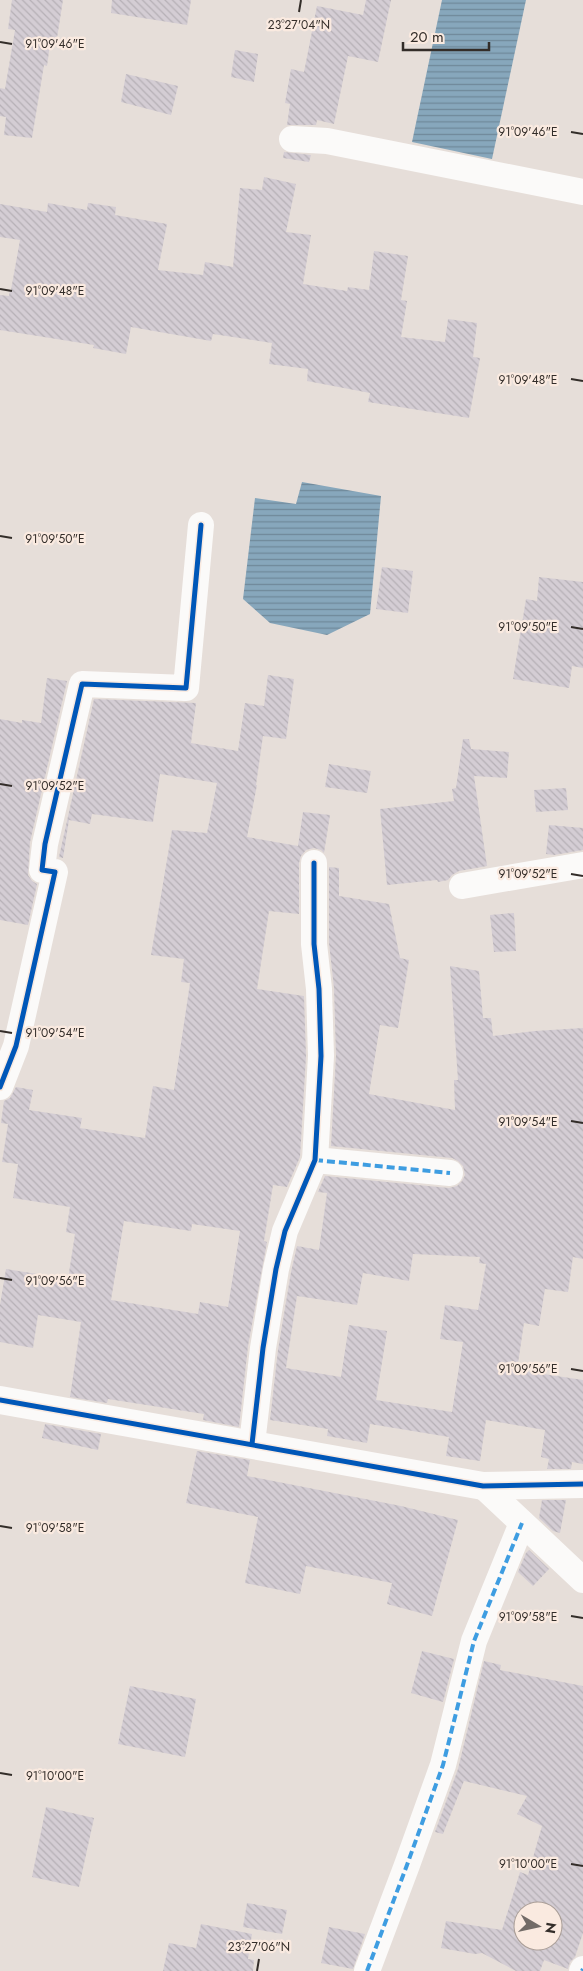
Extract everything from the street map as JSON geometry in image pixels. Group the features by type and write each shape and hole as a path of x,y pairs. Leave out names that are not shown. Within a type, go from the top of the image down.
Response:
{"street":[{"path":"292,139 327,141 583,192"},
{"path":"0,1087 16,1046 55,872 42,870 45,844 82,684 186,688 201,526"},
{"path":"252,1444 276,1269 285,1231 315,1160 321,1056 319,989 314,944 314,863"},
{"path":"462,886 583,865"},
{"path":"315,1160 450,1173"},
{"path":"0,1400 483,1486 583,1484"},
{"path":"483,1486 583,1580"},
{"path":"367,1971 443,1765 474,1641 522,1522"}],"water":[{"path":"442,0 526,0 492,159 412,142"},
{"path":"302,482 381,496 370,614 327,635 270,623 243,599 255,498 296,504"}],"building":[{"path":"12,0 63,0 57,38 51,37 47,66 44,65 32,138 4,135 6,117 0,116 0,88 5,89 15,30 8,29"},
{"path":"112,0 191,0 187,25 111,13"},
{"path":"366,0 391,0 378,62 348,56 334,124 317,120 316,125 287,125 290,104 285,103 291,69 304,72 317,6 363,15"},
{"path":"235,50 258,54 254,82 231,77"},
{"path":"126,74 178,86 171,115 121,102"},
{"path":"284,152 311,155 309,162 283,158"},
{"path":"264,177 296,184 286,232 311,235 303,284 347,291 348,287 369,290 374,251 408,256 401,300 407,301 401,337 445,342 448,319 477,323 473,357 480,358 469,418 368,402 370,393 307,381 308,369 269,364 272,343 213,334 211,341 131,327 126,354 93,348 94,345 0,330 0,295 9,296 20,240 0,237 0,204 47,212 48,203 87,210 88,203 116,207 115,215 167,224 158,270 203,275 205,262 233,267 240,188 262,190"},
{"path":"382,567 413,571 408,613 376,609"},
{"path":"539,577 583,582 583,668 572,666 569,688 513,679 526,599 537,601"},
{"path":"268,675 294,679 286,739 263,736 257,785 247,837 298,846 303,812 330,815 324,853 314,848 306,850 301,856 299,863 299,914 269,911 257,989 304,996 306,1056 300,1157 287,1187 273,1185 264,1241 267,1242 248,1346 239,1427 203,1420 204,1414 108,1399 107,1403 70,1397 81,1322 38,1315 33,1348 0,1342 0,1305 6,1269 68,1279 75,1234 66,1232 70,1207 13,1198 18,1164 2,1162 8,1124 1,1123 4,1101 10,1098 16,1087 33,1090 29,1110 82,1118 80,1128 145,1138 153,1086 174,1090 190,983 181,982 184,959 151,955 172,830 207,833 217,783 160,774 153,822 92,814 90,824 69,820 63,858 59,857 94,699 196,703 191,743 238,751 245,703 264,706","holes":["124,1221 191,1231 192,1224 240,1231 228,1307 200,1302 198,1314 111,1300"]},
{"path":"47,678 67,681 30,842 28,875 37,884 28,925 0,920 0,719 22,723 22,720 41,723"},
{"path":"463,739 469,739 471,749 509,752 507,778 474,776 487,866 459,871 448,880 438,882 437,880 387,885 380,809 454,801 452,789 456,788"},
{"path":"329,764 371,771 367,793 325,787"},
{"path":"566,788 568,810 536,812 534,790"},
{"path":"549,825 583,828 583,850 554,855 546,854"},
{"path":"329,867 339,868 339,896 389,904 400,958 409,960 398,1028 380,1025 369,1094 455,1110 454,1080 458,1080 450,966 479,971 483,1018 491,1018 493,1036 583,1028 583,1259 573,1257 568,1292 545,1289 539,1326 524,1323 517,1370 583,1380 583,1464 572,1462 571,1469 547,1469 549,1459 541,1457 545,1430 486,1420 480,1461 446,1456 449,1437 370,1424 367,1443 327,1436 328,1429 270,1420 278,1350 291,1272 297,1246 319,1250 327,1193 318,1192 325,1176 449,1188 457,1186 465,1175 463,1166 452,1158 331,1146 336,1056 334,988 329,943","holes":["413,1254 480,1257 479,1263 486,1264 478,1310 445,1305 440,1339 463,1342 452,1412 376,1400 387,1331 349,1325 341,1377 286,1368 297,1296 357,1305 363,1273 409,1281"]},
{"path":"514,913 516,951 494,952 490,915"},
{"path":"45,1424 101,1434 98,1450 42,1438"},
{"path":"197,1451 250,1460 247,1476 401,1506 458,1520 432,1616 387,1604 392,1583 306,1566 300,1594 245,1583 258,1517 186,1503"},
{"path":"542,1500 566,1500 560,1533 553,1531 539,1518"},
{"path":"529,1550 549,1569 533,1586 518,1572"},
{"path":"422,1651 454,1659 443,1702 411,1693"},
{"path":"484,1661 501,1665 500,1670 583,1686 583,1933 575,1957 570,1962 568,1969 544,1960 540,1971 516,1971 482,1953 475,1954 441,1948 446,1921 502,1930 520,1872 528,1875 542,1826 517,1814 527,1796 464,1781 443,1834 435,1832 458,1769"},
{"path":"130,1686 196,1699 185,1757 118,1744"},
{"path":"46,1807 94,1818 79,1887 32,1877"},
{"path":"247,1903 287,1910 282,1934 243,1927"},
{"path":"201,1924 252,1934 248,1959 254,1960 253,1971 163,1971 169,1943 196,1948"},
{"path":"329,1927 365,1934 353,1969 321,1963"}],"marked path":[{"path":"315,1160 450,1173"},
{"path":"367,1971 443,1765 474,1641 522,1523"}],"cycle path":[{"path":"0,1087 16,1046 55,872 42,870 45,844 82,684 186,688 201,525"},
{"path":"252,1444 263,1348 276,1269 285,1231 315,1160 321,1056 319,989 314,944 314,863"},
{"path":"0,1400 483,1486 583,1484"}]}
